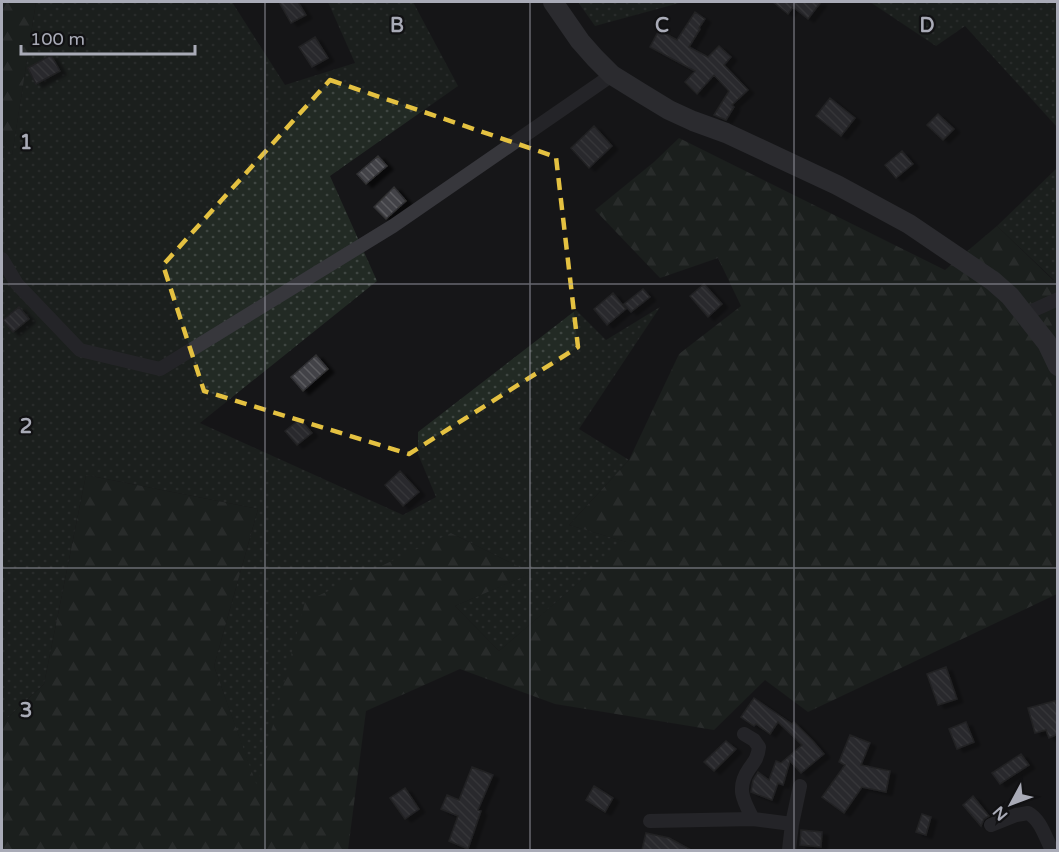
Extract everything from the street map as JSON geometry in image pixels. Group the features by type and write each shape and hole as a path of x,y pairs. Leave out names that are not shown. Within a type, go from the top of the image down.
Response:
{"street":[{"path":"553,2 580,41 612,75 669,110 726,132 837,185 909,224 993,281 1025,314 1047,343 1058,366"},
{"path":"2,259 17,284 80,350 160,369 393,226 612,75"},
{"path":"1025,314 1058,299"},
{"path":"744,734 754,740 759,747 758,756 745,775 741,792 753,819"},
{"path":"789,850 800,786"},
{"path":"991,825 1028,813 1039,823 1052,850"},
{"path":"650,821 753,819 792,824"}],"highlighted area":[{"path":"330,80 556,157 578,347 409,454 204,391 163,265"}],"green space":[{"path":"2,2 36,2 12,156 2,134"},
{"path":"36,2 232,2 285,85 355,63 328,2 413,2 458,86 330,176 377,281 200,423 403,515 436,497 418,454 418,432 576,310 606,340 660,307 579,429 629,460 569,525 627,542 499,651 455,606 531,573 451,533 257,788 214,666 258,509 86,475 44,684 2,723 2,134 12,155"},
{"path":"578,2 683,2 595,26"},
{"path":"870,2 1057,2 1057,127 965,26 936,46"},
{"path":"679,138 945,270 997,226 1053,280 1057,280 1057,594 808,712 765,680 714,730 555,704 460,669 366,711 348,850 2,850 2,723 44,684 86,475 258,509 214,666 257,786 305,602 451,533 532,573 455,606 499,651 626,542 569,525 629,460 679,354 741,306 718,258 660,278 595,210 654,162"},
{"path":"1057,168 1057,280 1054,280 997,226"}],"building":[{"path":"279,2 298,2 306,15 291,23"},
{"path":"773,2 821,2 808,19 793,7 788,14"},
{"path":"695,12 705,19 689,47 708,57 719,46 731,57 724,65 748,90 732,105 734,107 726,120 714,115 729,91 714,75 697,94 685,82 695,71 650,47 659,30 677,40"},
{"path":"315,37 328,58 312,67 299,47"},
{"path":"51,55 60,71 36,84 28,68"},
{"path":"830,98 855,118 841,136 816,116"},
{"path":"938,114 954,129 943,140 927,125"},
{"path":"594,126 612,146 589,168 571,148"},
{"path":"902,151 913,164 896,178 885,165"},
{"path":"378,156 387,166 366,184 357,174"},
{"path":"394,187 406,201 386,219 374,207"},
{"path":"704,284 722,304 708,317 690,296"},
{"path":"643,289 650,297 631,312 624,304"},
{"path":"613,293 626,309 607,325 594,309"},
{"path":"19,307 29,319 13,332 3,320"},
{"path":"316,355 328,369 303,391 291,377"},
{"path":"300,419 312,433 297,445 285,431"},
{"path":"400,471 419,492 403,506 385,485"},
{"path":"946,667 957,699 938,705 927,674"},
{"path":"754,698 792,724 794,722 824,754 801,773 790,761 783,785 778,783 772,800 751,792 753,780 758,772 769,780 776,761 781,763 802,745 778,722 770,734 741,717"},
{"path":"1055,701 1058,709 1058,734 1049,738 1046,730 1035,733 1028,708"},
{"path":"966,722 974,742 957,749 949,729"},
{"path":"850,735 870,743 861,765 890,771 886,792 862,787 844,813 822,797 845,765 839,762"},
{"path":"726,741 736,749 714,771 704,762"},
{"path":"1021,754 1029,765 1000,784 992,773"},
{"path":"472,767 493,775 478,810 481,811 468,849 449,841 458,816 441,809 447,795 459,800"},
{"path":"594,786 613,798 605,812 586,800"},
{"path":"405,788 419,809 405,819 390,798"},
{"path":"973,796 989,816 984,819 981,826 963,805"},
{"path":"922,814 931,817 926,835 916,832"},
{"path":"801,830 822,832 821,847 800,845"},
{"path":"646,833 669,838 691,850 642,850"}]}
